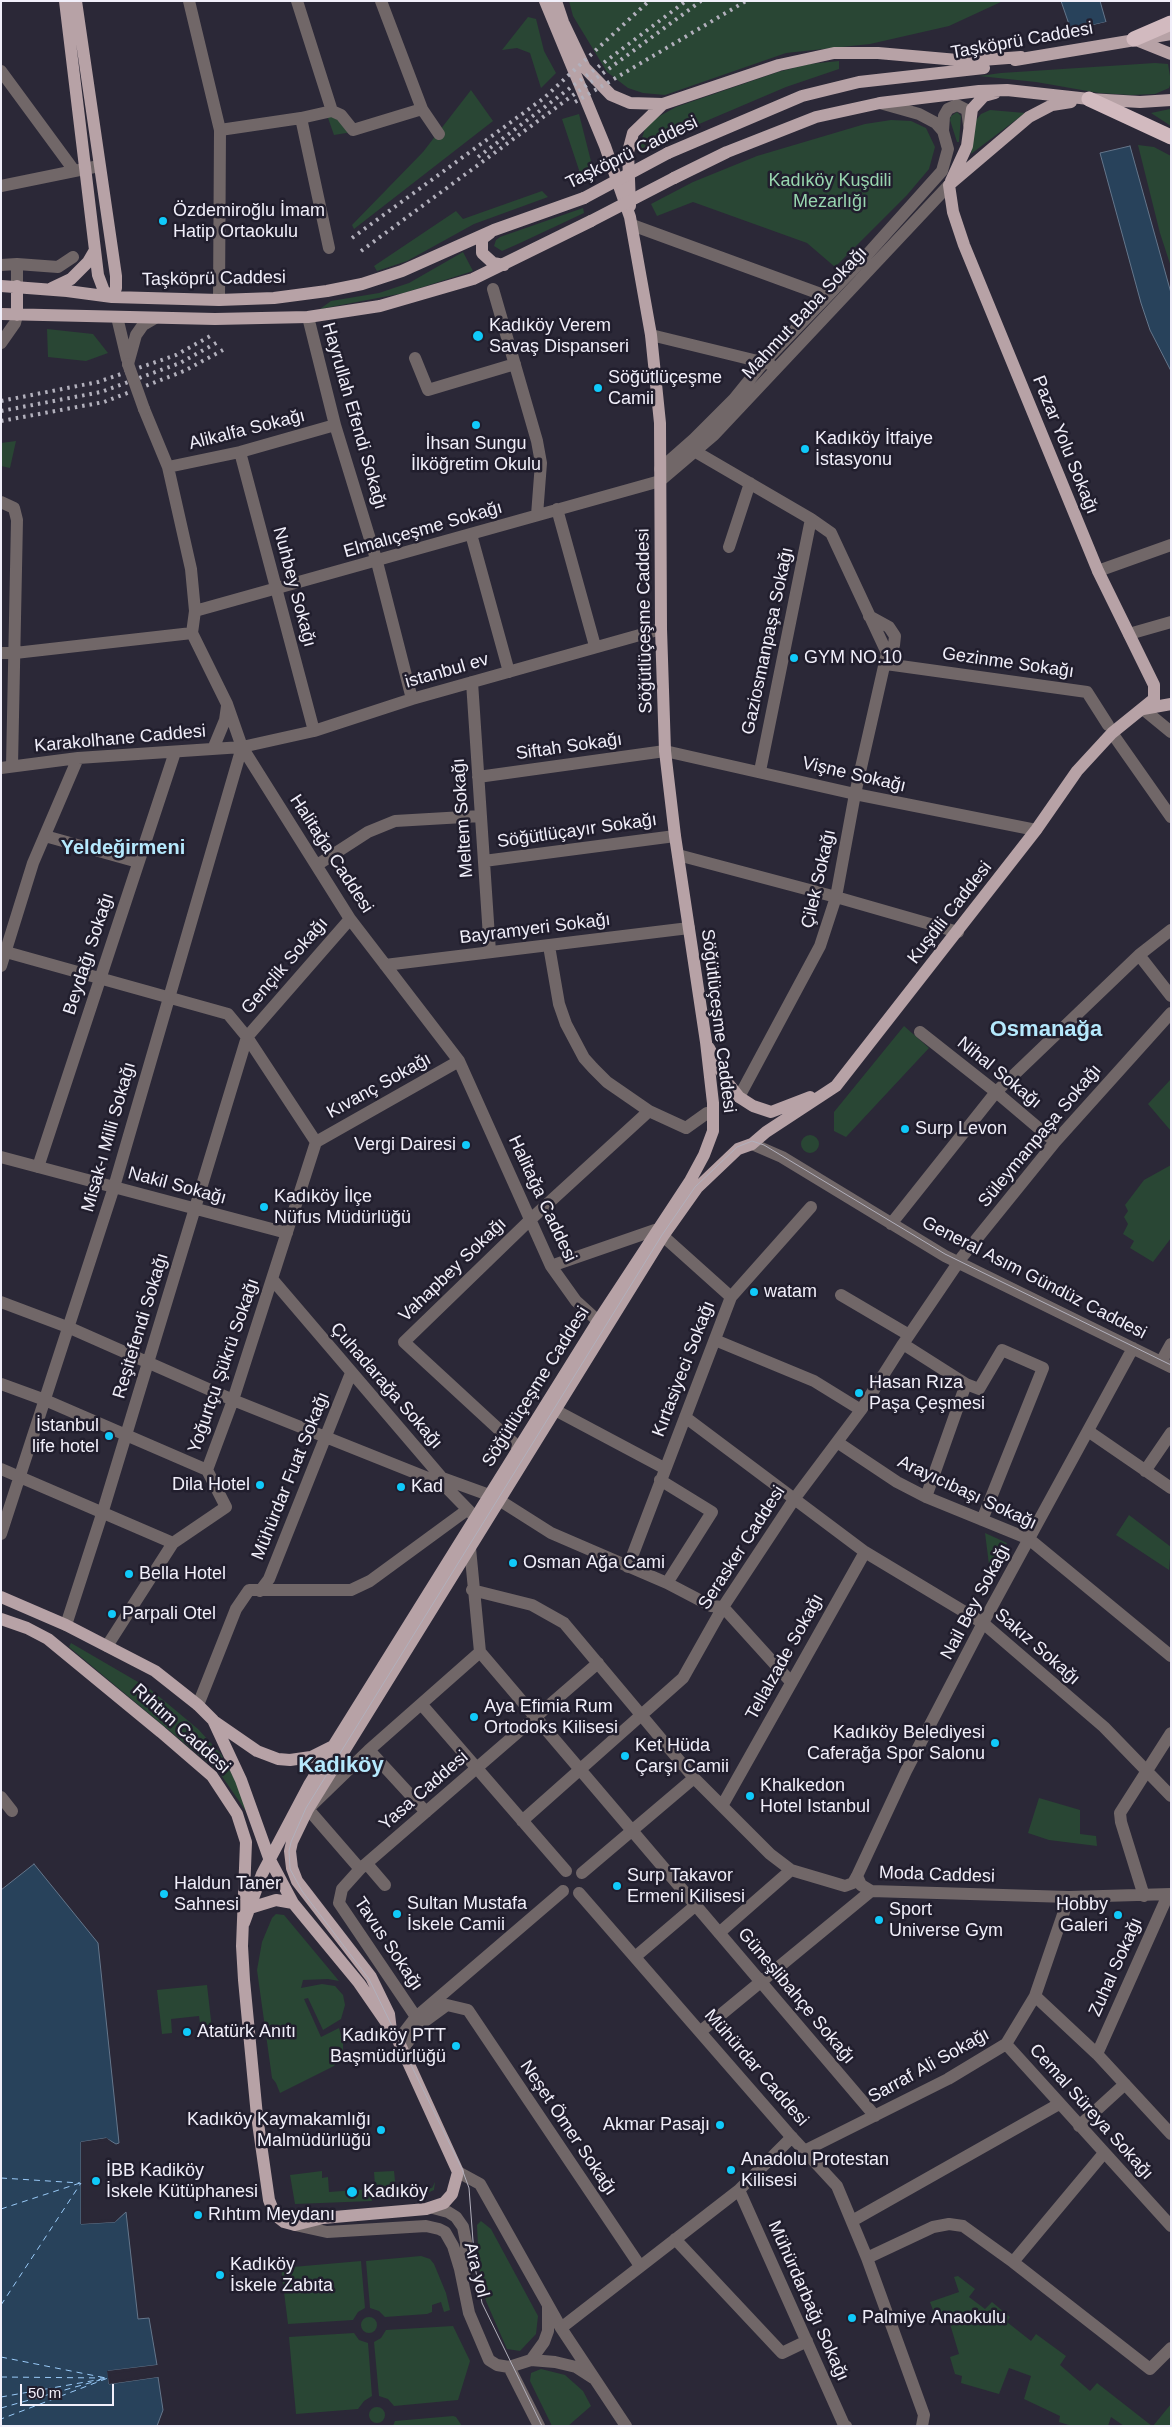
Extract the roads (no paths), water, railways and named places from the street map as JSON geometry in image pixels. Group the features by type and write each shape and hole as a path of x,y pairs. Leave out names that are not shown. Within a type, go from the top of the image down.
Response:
{"highway":[{"path":"1134,39 1171,23"},
{"path":"1089,99 1171,137"}],"main road":[{"path":"65,1 79,169 100,284 104,292 112,297"},
{"path":"76,1 116,276 116,288 112,297 117,317"},
{"path":"545,1 605,146 631,221"},
{"path":"556,1 563,22 585,68 611,95 630,103 663,104 779,65 834,53 878,53 969,61 1022,57"},
{"name":"Taşköprü Caddesi","path":"1,286 18,286 112,297 219,300 274,298 362,284 402,271 494,230 584,198 668,153 802,96 859,82 1001,66 1022,57 1171,34"},
{"path":"1134,39 1171,54"},
{"path":"949,185 967,146 972,109 984,96 1007,90"},
{"path":"1,314 156,318 308,317 380,306 473,279 727,152 816,117 880,104 1007,90 1089,99 1169,99"},
{"path":"949,185 1029,118 1052,105 1089,99"},
{"path":"631,221 628,152 633,133 663,104"},
{"name":"Pazar Yolu Sokağı","path":"949,185 953,212 964,245 1098,572 1154,685 1154,699 1143,709"},
{"name":"Söğütlüçeşme Caddesi","path":"270,1858 308,1785 336,1743 471,1514 494,1498 555,1410 690,1181 704,1155 713,1131 713,1103 706,1042 675,836 665,750 661,629 660,423 651,334 631,221"},
{"path":"494,230 482,239 481,250 488,260 504,265"},
{"path":"47,289 71,280 88,262 95,250"},
{"path":"17,315 18,286"},
{"name":"Kuşdili Caddesi","path":"752,1144 766,1132 836,1086 958,932 1110,729 1143,709 1165,705"},
{"path":"706,1042 727,1082 740,1097 753,1106 771,1112 836,1086"},
{"name":"Söğütlüçeşme Caddesi","path":"398,2038 371,1977 297,1881 292,1868 290,1851 295,1834 308,1809 470,1548 519,1448 598,1321 659,1233 697,1188 738,1149 752,1144"},
{"name":"Rıhtım Caddesi","path":"1,1597 66,1625 155,1671 198,1705 213,1720 242,1780 270,1858 293,1903 359,1983 398,2038"},
{"name":"Rıhtım Caddesi","path":"1,1619 27,1628 48,1639 212,1776 237,1814 246,1842 242,1946 244,1980 257,2116 268,2200"},
{"path":"213,1720 257,1751 278,1759 290,1760 310,1757 328,1750 336,1743"},
{"name":"Rıhtım Caddesi","path":"244,1923 270,1858"},
{"path":"250,1908 276,1900 293,1903"},
{"path":"295,2225 323,2218 432,2208 444,2203 452,2194 458,2172 398,2038"},
{"name":"Ara yol","path":"268,2200 277,2218 295,2225"}],"street":[{"path":"189,1 220,130 219,300"},
{"path":"297,1 332,111"},
{"path":"381,1 422,110 439,134"},
{"path":"1,71 79,169"},
{"path":"880,104 919,114 936,124 943,131"},
{"path":"943,131 944,116 948,108 957,105 967,110 969,125"},
{"path":"220,130 301,118 332,111 340,115 353,130 422,110"},
{"path":"301,118 329,245"},
{"name":"Mahmut Baba Sokağı","path":"660,475 734,399 764,362 904,215 942,171 948,149 943,131"},
{"path":"1,186 99,166"},
{"name":"Mahmut Baba Sokağı","path":"660,475 696,452 949,185"},
{"path":"631,221 826,296"},
{"path":"1,265 16,264 58,267 73,257"},
{"path":"16,264 18,286"},
{"path":"493,289 537,441 540,463 537,515"},
{"path":"1,343 15,323 17,315"},
{"path":"1,653 192,633 195,611 191,569 168,467 128,364 117,317"},
{"name":"Hayrullah Efendi Sokağı","path":"308,317 335,425 377,562 412,699"},
{"path":"128,364 136,335 143,325 156,318"},
{"path":"651,334 778,366"},
{"path":"415,358 428,390 515,364"},
{"name":"Alikalfa Sokağı","path":"168,467 240,452 335,425"},
{"name":"Nuhbey Sokağı","path":"240,452 314,731"},
{"path":"696,452 811,519 830,533 887,658"},
{"name":"Elmalıçeşme Sokağı","path":"195,611 377,562 557,509 660,475"},
{"path":"729,548 750,483"},
{"path":"1,502 14,508 17,520 15,653 7,767"},
{"path":"557,509 595,646"},
{"name":"Gaziosmanpaşa Sokağı","path":"760,771 811,519"},
{"path":"470,534 509,672"},
{"path":"1098,572 1171,546"},
{"path":"1129,634 1171,622"},
{"name":"istanbul ev","path":"242,747 314,731 412,699 661,629"},
{"name":"Halitağa Caddesi","path":"192,633 227,704 242,747 350,919 459,1061 551,1266 576,1301 598,1321"},
{"name":"Gezinme Sokağı","path":"887,658 1087,692 1110,729 1171,817"},
{"name":"Çilek Sokağı","path":"740,1097 820,946 836,897 855,794 887,658"},
{"name":"Meltem Sokağı","path":"472,682 490,952"},
{"path":"214,749 225,720 227,704"},
{"path":"1165,705 1171,724"},
{"path":"1143,709 1171,732"},
{"name":"Karakolhane Caddesi","path":"7,767 78,758 242,747"},
{"name":"Misak-ı Milli Sokağı","path":"1,1534 70,1328 114,1187 242,747"},
{"name":"Vişne Sokağı","path":"665,750 855,794 1036,830"},
{"name":"Siftah Sokağı","path":"478,777 665,750"},
{"name":"Beydağı Sokağı","path":"38,1167 99,977 175,752"},
{"path":"1,966 32,863 78,758"},
{"path":"317,865 368,832 395,821 481,816"},
{"path":"44,836 138,862"},
{"name":"Söğütlüçayır Sokağı","path":"484,861 675,836"},
{"path":"678,855 958,932"},
{"name":"Gençlik Sokağı","path":"247,1037 350,919"},
{"name":"Bayramyeri Sokağı","path":"385,965 689,928"},
{"path":"891,1224 996,1092 1138,956 1171,930"},
{"path":"549,946 560,1004 566,1024 584,1058 608,1082 649,1111 686,1128 707,1113"},
{"path":"6,952 228,1014 247,1037 316,1142"},
{"path":"1138,956 1171,996"},
{"name":"Süleymanpaşa Sokağı","path":"958,1263 1055,1142 1171,1012"},
{"name":"Nihal Sokağı","path":"920,1032 1055,1142"},
{"name":"Reşitefendi Sokağı","path":"66,1625 102,1514 247,1037"},
{"name":"Kıvanç Sokağı","path":"316,1142 459,1061"},
{"path":"531,1219 649,1111"},
{"name":"Yoğurtçu Şükrü Sokağı","path":"107,1646 173,1543 226,1507 207,1470 233,1400 316,1142"},
{"name":"General Asım Gündüz Caddesi","path":"752,1144 782,1157 958,1263 1166,1365"},
{"name":"Nakil Sokağı","path":"1,1157 286,1233"},
{"name":"Kırtasiyeci Sokağı","path":"628,1567 731,1297 811,1207"},
{"name":"Vahapbey Sokağı","path":"519,1448 404,1342 531,1219"},
{"path":"551,1266 659,1233 731,1297"},
{"name":"Serasker Caddesi","path":"522,1821 683,1678 722,1607 795,1498 861,1410 958,1263"},
{"name":"Çuhadarağa Sokağı","path":"272,1279 442,1478 494,1498 551,1533 667,1583 711,1606 722,1607"},
{"path":"841,1295 966,1384 979,1389 1002,1350 1043,1368 982,1520"},
{"path":"1,1302 70,1328 147,1363 325,1438 443,1484 471,1514 370,1581 351,1590 248,1590 236,1609 198,1705"},
{"path":"715,1340 814,1381 861,1410"},
{"path":"1166,1365 1171,1344"},
{"name":"Nail Bey Sokağı","path":"857,1876 906,1771 983,1623 1133,1348"},
{"name":"Mühürdar Fuat Sokağı","path":"260,1591 269,1579 351,1373"},
{"path":"1,1384 45,1400 207,1470"},
{"path":"926,1497 966,1384"},
{"path":"555,1410 662,1474 712,1512 667,1583"},
{"name":"Sakız Sokağı","path":"685,1417 865,1552 983,1623 1104,1727 1171,1796"},
{"path":"1088,1431 1171,1488"},
{"path":"1145,1471 1171,1433"},
{"name":"Arayıcıbaşı Sokağı","path":"837,1442 897,1482 926,1497 1029,1539 1171,1656"},
{"path":"1,1469 173,1543"},
{"path":"470,1548 472,1590 480,1652"},
{"name":"Tellalzade Sokağı","path":"722,1806 865,1552"},
{"name":"Moda Caddesi","path":"472,1590 532,1605 564,1623 694,1778 770,1854 791,1870 845,1886 853,1883 857,1876"},
{"path":"722,1607 791,1682"},
{"name":"Söğütlüçeşme Caddesi","path":"308,1809 369,1750 480,1652"},
{"name":"Güneşlibahçe Sokağı","path":"480,1652 536,1715 875,2116"},
{"name":"Yasa Caddesi","path":"342,1888 363,1866 598,1663"},
{"path":"422,1705 566,1871"},
{"path":"1144,1896 1121,1822 1120,1813 1171,1733"},
{"path":"369,1750 426,1812"},
{"path":"582,1873 694,1778"},
{"path":"1,1797 12,1811"},
{"name":"Tavus Sokağı","path":"308,1809 363,1866 385,1885"},
{"path":"719,1933 791,1870"},
{"name":"Moda Caddesi","path":"857,1876 861,1885 871,1891 1069,1898 1169,1895"},
{"name":"Tavus Sokağı","path":"342,1888 339,1902 416,2017"},
{"path":"398,2038 416,2017 563,1890"},
{"path":"701,2030 871,1891"},
{"name":"Mühürdar Caddesi","path":"579,1893 837,2186 868,2258 924,2415 922,2426"},
{"name":"Zuhal Sokağı","path":"1097,2054 1169,1895"},
{"name":"Sarraf Ali Sokağı","path":"806,2150 948,2079 1006,2044 1034,1996 1069,1898"},
{"path":"635,1957 696,1905"},
{"path":"1034,1996 1097,2054 1171,2134"},
{"name":"Neşet Ömer Sokağı","path":"398,2038 447,2005 468,2010 640,2266"},
{"name":"Cemal Süreya Sokağı","path":"1006,2044 1171,2226"},
{"path":"1079,2126 1125,2084"},
{"path":"852,2221 1059,2104"},
{"path":"561,2328 739,2190 792,2137"},
{"path":"1013,2262 1104,2153"},
{"path":"458,2172 480,2184 561,2328 626,2426"},
{"name":"Mühürdarbağı Sokağı","path":"739,2190 846,2426"},
{"path":"432,2208 448,2212 463,2227 466,2242 464,2293"},
{"path":"868,2258 933,2226 949,2224 963,2226 1013,2262 1150,2369 1171,2348"},
{"name":"Ara yol","path":"295,2225 327,2232 426,2226 445,2232 453,2246 471,2321 486,2356 497,2365 509,2367"},
{"path":"675,2238 782,2353 807,2341"},
{"path":"527,2361 544,2342 548,2331 548,2306"},
{"path":"539,2426 509,2367 527,2361 565,2364 594,2378"}],"water":[{"path":"1061,1 1100,1 1106,22 1071,30"},
{"path":"1130,146 1171,293 1171,371 1150,330 1141,303 1100,153"},
{"path":"34,1864 98,1943 119,2143 116,2144 106,2138 81,2142 81,2224 115,2222 126,2212 138,2319 149,2318 157,2365 108,2371 109,2384 158,2377 163,2410 157,2426 1,2426 1,1890"}],"tram line":[{"path":"542,2426 482,2303 475,2267 469,2188 462,2169 369,1979 302,1891 290,1869 289,1851 291,1842 306,1808 662,1235 695,1187 737,1147 752,1141 764,1145 945,1254 1171,1365"}],"railway":[{"path":"352,238 544,98 649,1"},
{"path":"478,157 686,1"},
{"path":"361,251 701,1"},
{"path":"575,102 746,1"},
{"path":"1,401 98,382 176,355 214,334"},
{"path":"1,411 101,392 180,363 218,342"},
{"path":"1,421 104,402 184,371 223,350"}],"place":[{"name":"Özdemiroğlu İmam Hatip Ortaokulu","path":"163,221"},
{"name":"Kadıköy Verem Savaş Dispanseri","path":"478,336"},
{"name":"Söğütlüçeşme Camii","path":"598,388"},
{"name":"İhsan Sungu İlköğretim Okulu","path":"476,425"},
{"name":"Kadıköy İtfaiye İstasyonu","path":"805,449"},
{"name":"GYM NO.10","path":"794,658"},
{"name":"Surp Levon","path":"905,1129"},
{"name":"Vergi Dairesi","path":"466,1145"},
{"name":"Kadıköy İlçe Nüfus Müdürlüğü","path":"264,1207"},
{"name":"watam","path":"754,1292"},
{"name":"Hasan Rıza Paşa Çeşmesi","path":"859,1393"},
{"name":"İstanbul life hotel","path":"109,1436"},
{"name":"Dila Hotel","path":"260,1485"},
{"name":"Kad","path":"401,1487"},
{"name":"Osman Ağa Cami","path":"513,1563"},
{"name":"Bella Hotel","path":"129,1574"},
{"name":"Parpali Otel","path":"112,1614"},
{"name":"Aya Efimia Rum Ortodoks Kilisesi","path":"474,1717"},
{"name":"Kadıköy Belediyesi Caferağa Spor Salonu","path":"995,1743"},
{"name":"Ket Hüda Çarşı Camii","path":"625,1756"},
{"name":"Khalkedon Hotel Istanbul","path":"750,1796"},
{"name":"Surp Takavor Ermeni Kilisesi","path":"617,1886"},
{"name":"Haldun Taner Sahnesi","path":"164,1894"},
{"name":"Sultan Mustafa İskele Camii","path":"397,1914"},
{"name":"Hobby Galeri","path":"1118,1915"},
{"name":"Sport Universe Gym","path":"879,1920"},
{"name":"Atatürk Anıtı","path":"187,2032"},
{"name":"Kadıköy PTT Başmüdürlüğü","path":"456,2046"},
{"name":"Akmar Pasajı","path":"720,2125"},
{"name":"Kadıköy Kaymakamlığı Malmüdürlüğü","path":"381,2130"},
{"name":"Anadolu Protestan Kilisesi","path":"731,2170"},
{"name":"İBB Kadiköy İskele Kütüphanesi","path":"96,2181"},
{"name":"Kadıköy","path":"352,2192"},
{"name":"Rıhtım Meydanı","path":"198,2215"},
{"name":"Kadıköy İskele Zabıta","path":"220,2275"},
{"name":"Palmiye Anaokulu","path":"852,2318"}],"district":[{"name":"Yeldeğirmeni","path":"123,848"},
{"name":"Osmanağa","path":"1046,1030"},
{"name":"Kadıköy","path":"341,1766"}],"park label":[{"name":"Kadıköy Kuşdili Mezarlığı","path":"830,191"}]}
